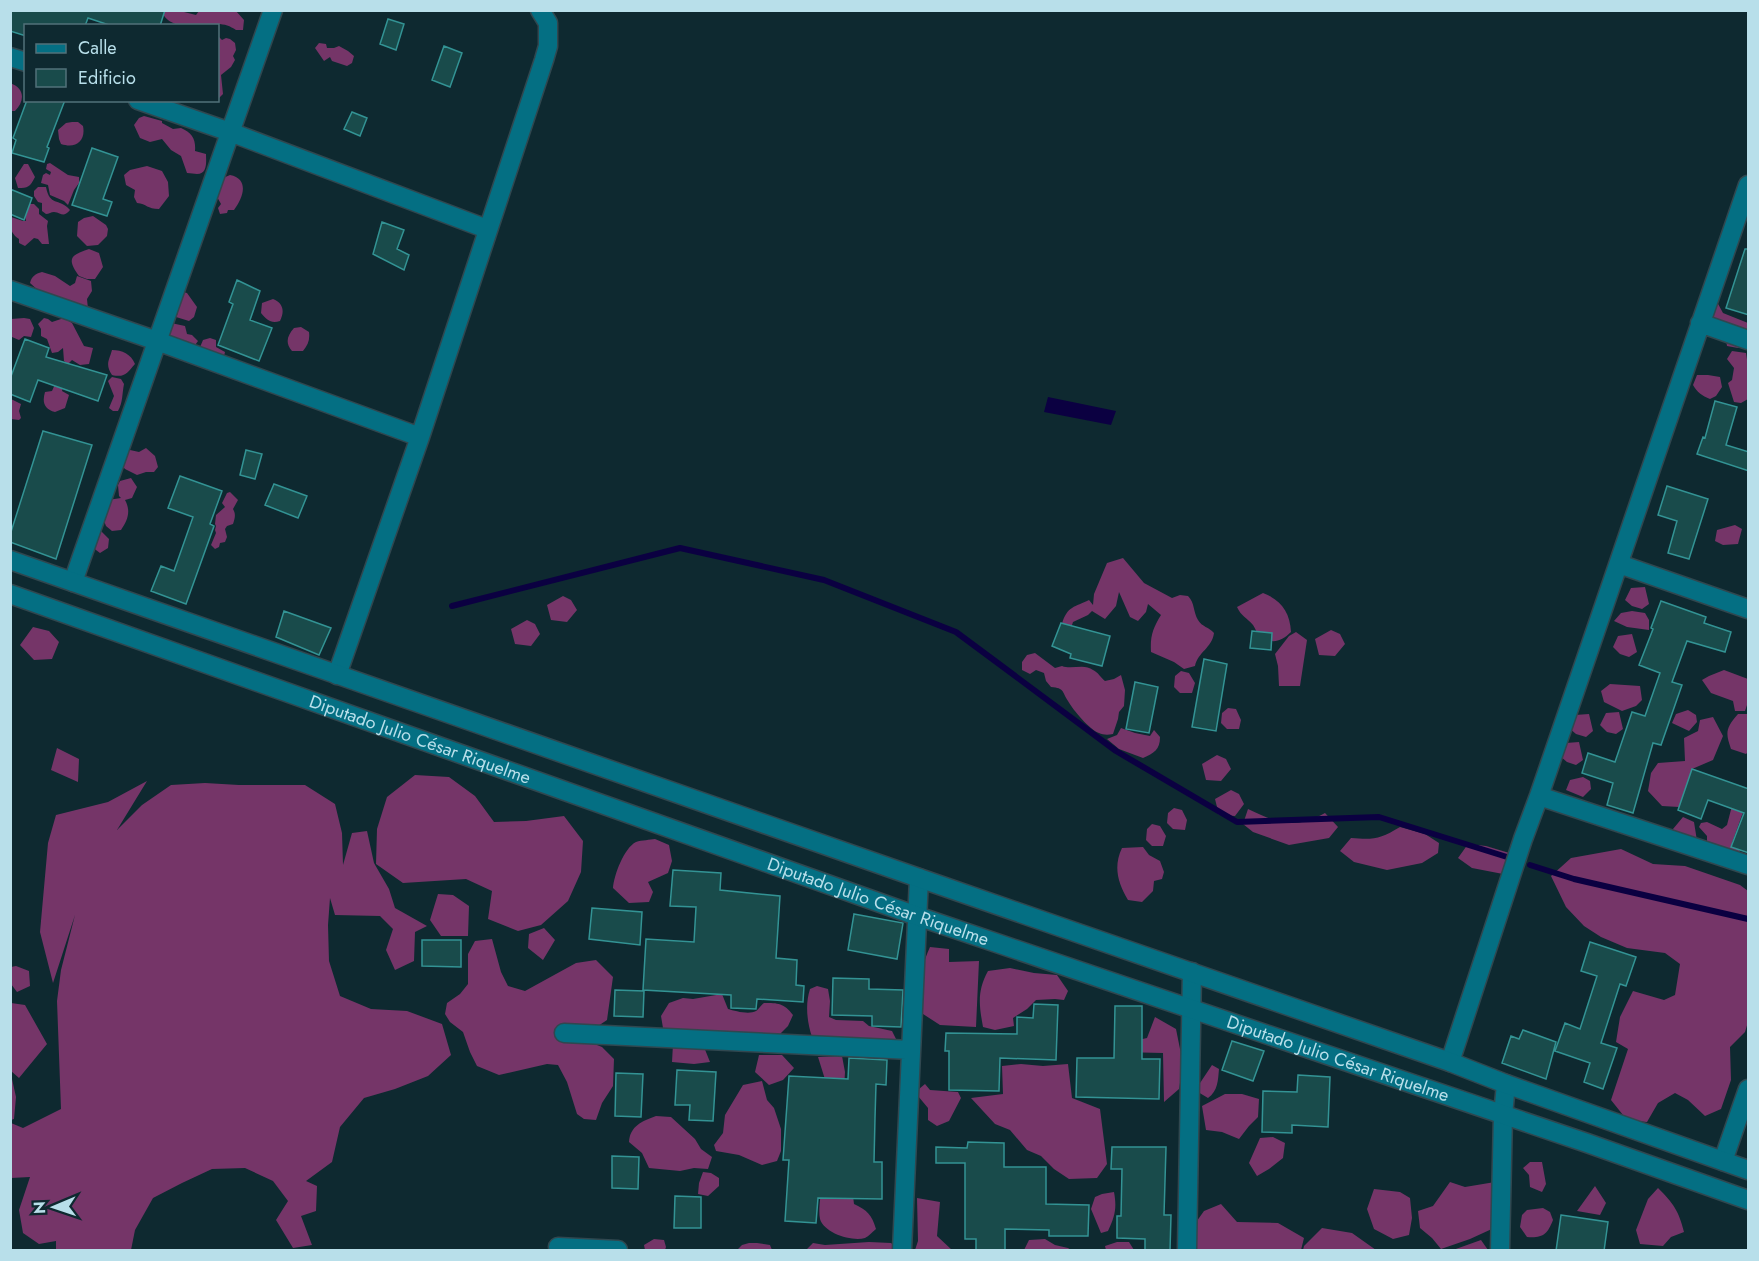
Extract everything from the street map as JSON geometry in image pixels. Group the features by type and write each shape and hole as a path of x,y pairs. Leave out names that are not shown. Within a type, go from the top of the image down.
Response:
{"street":[{"path":"73,582 273,10"},
{"path":"337,675 420,437 544,60 548,46 548,23 540,10"},
{"path":"144,102 488,229"},
{"path":"1450,1062 1523,839 1749,185"},
{"path":"10,290 157,340 420,437"},
{"path":"1701,323 1749,340"},
{"name":"Diputado Julio César Riquelme","path":"10,560 1450,1062 1749,1170"},
{"path":"1619,564 1749,609"},
{"name":"Diputado Julio César Riquelme","path":"10,594 917,916 1749,1200"},
{"path":"1539,796 1749,865"},
{"path":"902,1251 919,878"},
{"path":"1186,1251 1192,972"},
{"path":"564,1033 911,1050"},
{"path":"1500,1251 1503,1115 1506,1084"},
{"path":"1723,1161 1749,1089"},
{"path":"1587,1143 1597,1116"},
{"path":"558,1247 618,1251"}],"shaded area":[{"path":"180,11 196,15 199,11 236,11 244,20 243,30 220,24 176,24 166,18 162,12"},
{"path":"219,37 222,40 230,39 235,43 236,50 233,56 235,60 231,67 221,75 223,94 219,98"},
{"path":"319,43 326,44 327,48 339,46 348,51 354,56 352,63 347,66 332,61 330,57 324,61 315,48"},
{"path":"10,83 19,88 22,95 21,103 15,111 11,111"},
{"path":"144,116 162,121 173,129 181,128 191,134 195,143 195,151 206,154 206,167 203,172 187,173 181,156 171,150 162,139 150,142 140,138 134,125 139,118"},
{"path":"78,122 83,126 81,140 71,145 61,144 58,130 66,123"},
{"path":"50,163 68,175 79,177 79,183 68,205 50,195 48,185 41,183 43,175 46,173 50,175 51,172 46,169 47,164"},
{"path":"24,164 28,164 35,177 28,186 18,188 15,178"},
{"path":"147,166 162,171 168,182 169,196 159,209 137,203 134,197 135,190 126,185 124,175 130,170"},
{"path":"230,175 240,180 242,195 234,210 220,214 218,208 221,204 216,195 223,178"},
{"path":"38,187 46,187 52,200 70,210 64,214 54,212 46,214 42,211 42,203 38,202 34,196 34,191"},
{"path":"27,204 34,204 39,209 39,214 48,221 49,244 42,244 34,238 25,246 19,243 19,239 12,232 11,217 26,221 24,211"},
{"path":"93,216 106,225 107,236 98,245 87,246 77,236 78,222"},
{"path":"89,249 99,253 103,267 95,279 79,276 72,261 74,255"},
{"path":"42,272 55,276 70,286 75,283 77,276 91,281 92,291 87,299 88,309 40,292 30,283 34,276"},
{"path":"183,292 187,293 197,307 194,317 189,321 176,317"},
{"path":"273,299 279,303 283,311 280,321 277,322 269,321 261,313 262,303"},
{"path":"1716,300 1723,313 1748,323 1748,342 1738,348 1727,346 1725,334 1707,322"},
{"path":"44,318 52,322 64,318 72,323 84,346 93,348 89,364 80,365 72,360 68,364 64,361 63,348 52,353 47,339 41,336 38,324"},
{"path":"11,319 30,319 34,328 31,337 24,336 19,340 12,337"},
{"path":"171,323 185,326 187,334 192,335 198,341 193,348 167,338"},
{"path":"301,327 309,332 308,342 303,351 292,351 288,345 288,337 294,328"},
{"path":"210,338 216,340 216,347 225,352 224,356 198,352 203,340"},
{"path":"112,350 126,353 135,364 125,374 112,375 108,362"},
{"path":"1732,351 1746,353 1748,399 1741,403 1734,402 1728,383 1732,380 1734,368 1727,359"},
{"path":"1697,375 1720,377 1722,387 1716,396 1710,399 1696,390 1693,385"},
{"path":"112,377 121,379 124,384 118,411 109,408 114,396 108,381"},
{"path":"56,382 64,382 62,391 69,395 65,408 55,412 46,407 44,399 45,392 52,391"},
{"path":"1048,397 1116,411 1111,425 1044,412"},
{"path":"11,399 21,404 19,420 11,419"},
{"path":"146,448 155,456 158,467 154,472 137,475 125,469 120,463 122,457 130,450 139,452"},
{"path":"131,478 137,487 132,498 125,500 128,508 127,519 121,530 112,531 106,526 101,513 108,500 121,498 118,485 120,481"},
{"path":"230,492 238,500 233,509 235,514 233,524 225,529 227,537 225,542 220,543 215,549 211,545 216,533 216,515 225,507 222,503 227,493"},
{"path":"1735,525 1742,529 1738,544 1723,545 1715,541 1717,530"},
{"path":"99,529 109,539 108,548 100,553 92,547"},
{"path":"1123,558 1144,583 1172,598 1180,595 1188,596 1196,617 1214,633 1211,643 1199,657 1195,666 1184,669 1151,652 1153,632 1161,615 1148,604 1146,612 1138,621 1130,617 1119,592 1116,606 1105,619 1092,611 1073,622 1070,631 1062,624 1066,614 1072,608 1089,600 1093,605 1094,594 1107,563"},
{"path":"1645,587 1649,604 1642,609 1632,606 1625,600 1631,588"},
{"path":"1263,593 1280,603 1289,618 1291,632 1279,640 1270,641 1262,637 1237,607"},
{"path":"563,596 571,600 577,610 567,622 551,620 547,605"},
{"path":"1632,611 1645,613 1649,620 1649,630 1627,627 1614,621 1621,613"},
{"path":"527,620 535,624 540,634 531,646 515,644 511,629"},
{"path":"33,627 49,631 59,642 52,659 34,660 20,645"},
{"path":"1331,630 1340,634 1345,644 1335,656 1319,655 1315,639"},
{"path":"1296,632 1307,640 1300,686 1279,686 1275,654 1289,636"},
{"path":"1632,634 1637,652 1629,657 1620,654 1613,647 1618,636"},
{"path":"1035,653 1055,668 1086,667 1095,671 1105,681 1121,675 1125,690 1124,706 1119,712 1113,734 1102,734 1091,728 1062,691 1051,687 1044,673 1036,670 1030,674 1022,670 1022,662 1027,655"},
{"path":"1724,670 1748,679 1748,702 1745,711 1735,711 1733,701 1711,693 1702,680"},
{"path":"1181,671 1189,673 1195,683 1192,693 1180,693 1174,687 1175,676"},
{"path":"1610,684 1640,686 1642,700 1636,706 1622,711 1604,702 1601,691"},
{"path":"1228,708 1236,709 1241,720 1239,729 1227,729 1221,723 1222,713"},
{"path":"1688,710 1696,715 1697,722 1689,731 1672,723 1676,714"},
{"path":"1619,712 1623,729 1616,734 1607,732 1600,725 1606,713"},
{"path":"1589,714 1593,731 1586,737 1576,734 1569,728 1575,715"},
{"path":"1738,714 1748,714 1748,752 1746,754 1731,749 1728,738 1729,727"},
{"path":"1713,717 1723,736 1713,760 1692,769 1679,807 1662,806 1648,791 1651,773 1658,763 1685,761 1684,738 1698,731 1700,720"},
{"path":"1121,728 1150,736 1154,730 1160,737 1158,748 1143,758 1119,749 1107,739 1117,735"},
{"path":"1579,742 1583,760 1576,765 1560,756 1566,743"},
{"path":"57,748 79,759 78,782 51,770"},
{"path":"1217,755 1226,759 1231,769 1221,781 1206,780 1202,764"},
{"path":"415,775 449,777 475,796 494,822 564,816 583,841 581,872 568,901 541,925 518,931 488,919 492,891 466,879 403,883 376,864 377,829 387,797"},
{"path":"1583,777 1590,781 1591,789 1583,797 1566,790 1570,780"},
{"path":"147,781 117,830 142,805 171,785 205,783 305,785 335,804 342,833 343,865 352,833 367,831 374,863 389,889 395,908 427,926 415,932 414,961 395,970 386,950 393,929 380,916 335,915 330,898 329,961 340,996 371,1009 407,1011 442,1024 451,1055 428,1076 364,1098 340,1127 332,1162 306,1181 317,1186 316,1211 301,1216 312,1245 293,1248 276,1220 288,1201 273,1181 245,1168 212,1169 153,1198 135,1230 131,1250 56,1250 56,1241 39,1244 23,1233 19,1210 30,1177 11,1178 11,1123 23,1128 61,1109 57,1001 61,970 75,915 53,983 40,932 48,843 56,815 108,802"},
{"path":"1231,790 1239,794 1244,804 1235,816 1219,815 1215,799"},
{"path":"1734,798 1747,801 1732,843 1742,856 1707,849 1707,836 1699,827 1701,823 1707,822 1722,829 1727,825"},
{"path":"1174,808 1182,810 1187,820 1185,830 1173,829 1167,823 1168,813"},
{"path":"1248,809 1286,823 1304,822 1325,813 1338,827 1329,838 1289,845 1253,832 1243,824"},
{"path":"1683,817 1694,822 1698,847 1679,847 1673,829"},
{"path":"1152,824 1160,826 1166,836 1163,846 1152,846 1146,840 1147,829"},
{"path":"1400,827 1425,834 1439,843 1438,853 1422,863 1387,870 1354,862 1340,851 1351,838 1377,838"},
{"path":"655,839 669,845 672,861 668,873 648,882 653,892 649,902 629,903 613,888 615,876 627,850 632,845 638,841"},
{"path":"1468,844 1486,846 1516,855 1503,874 1472,868 1458,858"},
{"path":"1143,847 1149,855 1160,861 1164,872 1162,879 1154,881 1153,891 1142,902 1128,900 1118,875 1119,855 1122,848"},
{"path":"1621,849 1653,864 1685,866 1740,885 1748,891 1748,1022 1745,1032 1730,1047 1731,1080 1721,1109 1705,1116 1688,1100 1675,1093 1658,1103 1647,1122 1627,1120 1611,1100 1628,1049 1616,1042 1620,1017 1633,991 1664,1000 1675,995 1680,964 1665,953 1627,948 1601,937 1584,926 1566,907 1551,876 1571,858"},
{"path":"438,894 453,895 469,906 468,936 441,936 430,920"},
{"path":"544,928 555,940 543,960 528,948 529,934"},
{"path":"492,939 501,972 508,986 525,991 576,963 596,960 613,977 607,1020 598,1026 587,1041 602,1047 614,1059 613,1086 602,1103 596,1120 584,1119 577,1114 567,1082 558,1065 547,1064 499,1075 477,1066 463,1032 450,1022 445,1014 447,1003 460,994 468,984 468,954 475,941"},
{"path":"930,947 949,949 949,962 979,961 976,1027 940,1025 923,1014 921,980"},
{"path":"16,966 29,971 30,986 17,992 11,984 11,967"},
{"path":"1010,968 1057,975 1068,991 1064,1000 1036,1000 1013,1018 1014,1026 995,1030 983,1027 980,998 984,978 988,971"},
{"path":"817,986 828,989 829,1017 836,1020 863,1021 869,1026 892,1031 896,1039 889,1045 812,1037 807,1001 810,989"},
{"path":"722,994 728,1009 750,1013 757,1011 764,1003 773,1003 784,1006 793,1015 788,1026 780,1034 762,1033 737,1038 671,1033 663,1028 661,1016 669,1003 683,998 693,999"},
{"path":"11,1003 25,1005 47,1044 19,1078 11,1071"},
{"path":"1155,1017 1176,1029 1183,1064 1179,1089 1164,1102 1163,1053 1120,1052 1120,1044 1147,1038"},
{"path":"673,1044 704,1047 710,1062 694,1064 672,1062"},
{"path":"759,1055 782,1055 794,1068 783,1080 769,1085 755,1072"},
{"path":"842,1056 845,1072 844,1089 828,1089 818,1057"},
{"path":"1021,1064 1043,1066 1068,1064 1072,1098 1100,1109 1107,1164 1097,1178 1069,1179 1041,1156 1027,1150 1010,1130 995,1124 971,1098 1003,1094 1002,1066"},
{"path":"1212,1065 1219,1069 1216,1089 1208,1098 1198,1092 1200,1083"},
{"path":"10,1079 12,1079 16,1097 14,1119 11,1120"},
{"path":"762,1081 767,1100 774,1108 781,1129 781,1151 777,1161 762,1165 739,1155 716,1151 714,1145 723,1133 725,1115 743,1085"},
{"path":"925,1084 930,1090 958,1092 961,1098 949,1121 937,1126 928,1120 928,1108 918,1096 919,1089"},
{"path":"1225,1094 1242,1094 1259,1099 1258,1117 1239,1139 1222,1132 1206,1130 1202,1106"},
{"path":"656,1116 671,1117 695,1139 701,1149 712,1157 708,1169 694,1168 680,1171 649,1168 642,1153 629,1142 634,1128"},
{"path":"1273,1137 1285,1143 1283,1158 1257,1176 1249,1163 1260,1138"},
{"path":"1530,1162 1542,1162 1546,1184 1542,1192 1530,1187 1529,1175 1523,1168"},
{"path":"703,1172 711,1173 719,1178 719,1186 708,1196 698,1194"},
{"path":"1450,1182 1465,1187 1495,1182 1494,1228 1441,1249 1420,1228 1418,1211 1433,1206"},
{"path":"1595,1186 1606,1203 1600,1215 1577,1211"},
{"path":"821,1187 853,1196 854,1204 868,1213 876,1229 865,1238 853,1239 827,1228 819,1215"},
{"path":"1658,1188 1675,1208 1684,1232 1671,1237 1663,1246 1640,1244 1636,1230 1648,1199"},
{"path":"1374,1189 1400,1192 1410,1198 1412,1218 1409,1235 1393,1239 1374,1229 1367,1209"},
{"path":"1114,1192 1114,1216 1108,1231 1101,1233 1091,1209 1095,1197"},
{"path":"917,1198 940,1202 937,1236 952,1250 915,1250 918,1241"},
{"path":"1221,1204 1237,1222 1278,1223 1304,1238 1301,1250 1197,1250 1194,1225 1204,1211"},
{"path":"1543,1208 1550,1212 1553,1220 1549,1229 1544,1235 1527,1237 1520,1227 1522,1215 1527,1210"},
{"path":"1322,1228 1352,1233 1376,1250 1303,1250 1304,1246"},
{"path":"654,1239 664,1240 665,1250 645,1250 644,1245"},
{"path":"1045,1239 1071,1250 1024,1250 1029,1240"},
{"path":"1481,1240 1488,1250 1453,1250"},
{"path":"1117,1242 1129,1242 1134,1250 1106,1250 1105,1246"},
{"path":"749,1243 770,1245 772,1250 737,1250"},
{"path":"813,1243 825,1245 891,1243 899,1250 806,1250"}],"building":[{"path":"10,10 165,10 161,24 106,24 88,18 86,24 24,24 24,35 10,31"},
{"path":"388,19 404,24 396,50 380,44"},
{"path":"444,46 462,53 450,87 432,80"},
{"path":"26,102 64,102 47,147 49,148 44,162 12,153 16,140 13,138"},
{"path":"352,112 367,118 360,136 344,129"},
{"path":"92,148 118,157 103,199 112,202 107,216 72,205"},
{"path":"10,189 32,198 24,220 10,214"},
{"path":"382,222 404,230 397,249 409,255 404,270 373,254"},
{"path":"1745,249 1749,249 1749,315 1726,308"},
{"path":"237,280 260,291 250,320 272,328 259,361 218,345 233,304 229,302"},
{"path":"25,339 49,348 46,357 107,375 98,401 38,380 30,402 10,394 10,379"},
{"path":"1715,401 1737,407 1726,445 1749,452 1749,471 1697,454 1703,437 1705,438"},
{"path":"43,431 92,445 56,559 10,542 10,535"},
{"path":"246,450 262,454 255,479 240,475"},
{"path":"180,476 222,491 210,524 214,526 186,604 151,591 161,566 174,571 193,517 168,508"},
{"path":"274,484 307,496 298,518 265,505"},
{"path":"1667,486 1708,499 1689,559 1668,553 1677,521 1658,515"},
{"path":"1661,601 1706,617 1704,623 1731,632 1725,652 1687,641 1672,682 1682,685 1661,745 1653,743 1633,813 1607,805 1613,783 1582,773 1588,753 1615,762 1632,712 1645,716 1660,673 1639,665"},
{"path":"284,611 331,628 319,655 276,637"},
{"path":"1061,623 1110,636 1102,666 1070,658 1071,654 1052,646"},
{"path":"1252,631 1272,633 1271,650 1250,648"},
{"path":"1204,659 1227,664 1216,731 1192,727"},
{"path":"1135,682 1158,687 1149,733 1126,729"},
{"path":"1692,769 1749,789 1749,853 1731,847 1744,813 1708,800 1701,819 1678,810"},
{"path":"673,870 721,873 720,890 780,896 776,958 797,960 796,985 804,986 803,1002 757,999 756,1009 731,1008 731,995 643,990 646,939 694,942 696,907 670,906"},
{"path":"592,908 642,912 640,945 589,939"},
{"path":"854,914 903,923 897,959 848,950"},
{"path":"422,940 461,940 461,967 422,966"},
{"path":"1590,942 1636,957 1626,986 1620,984 1601,1043 1617,1048 1603,1089 1584,1082 1590,1063 1555,1051 1565,1023 1580,1029 1597,976 1581,971"},
{"path":"833,978 869,979 869,989 903,990 901,1027 872,1026 872,1016 832,1015"},
{"path":"615,990 644,991 643,1017 614,1016"},
{"path":"1034,1004 1058,1005 1056,1060 1000,1058 999,1091 949,1090 949,1051 945,1051 946,1033 1017,1034 1017,1017 1033,1018"},
{"path":"1115,1006 1142,1006 1142,1059 1160,1059 1159,1099 1076,1097 1077,1058 1114,1058"},
{"path":"1523,1030 1556,1042 1546,1079 1502,1063 1511,1036 1519,1039"},
{"path":"1232,1041 1264,1051 1253,1081 1222,1070"},
{"path":"849,1058 887,1060 886,1085 876,1084 874,1162 882,1162 882,1199 818,1198 816,1223 785,1221 789,1160 783,1160 789,1076 848,1079"},
{"path":"677,1070 716,1072 713,1121 689,1120 690,1105 675,1105"},
{"path":"616,1073 643,1074 641,1117 615,1116"},
{"path":"1298,1075 1330,1077 1328,1127 1292,1125 1292,1133 1262,1132 1263,1091 1297,1092"},
{"path":"968,1142 1004,1143 1004,1167 1046,1167 1046,1204 1089,1205 1088,1236 1049,1236 1049,1230 1005,1229 1005,1251 976,1251 976,1239 965,1239 965,1163 936,1163 936,1147 967,1148"},
{"path":"1112,1147 1166,1147 1164,1215 1171,1215 1170,1251 1145,1251 1145,1239 1117,1238 1117,1216 1121,1216 1122,1169 1111,1169"},
{"path":"612,1156 639,1157 638,1189 612,1188"},
{"path":"675,1196 701,1197 701,1228 674,1228"},
{"path":"1561,1215 1608,1222 1604,1251 1556,1251"}],"waterway":[{"path":"452,606 680,548 824,580 956,632 1116,751 1237,822 1379,817 1507,857"},
{"path":"1530,865 1574,879 1748,919"}]}
